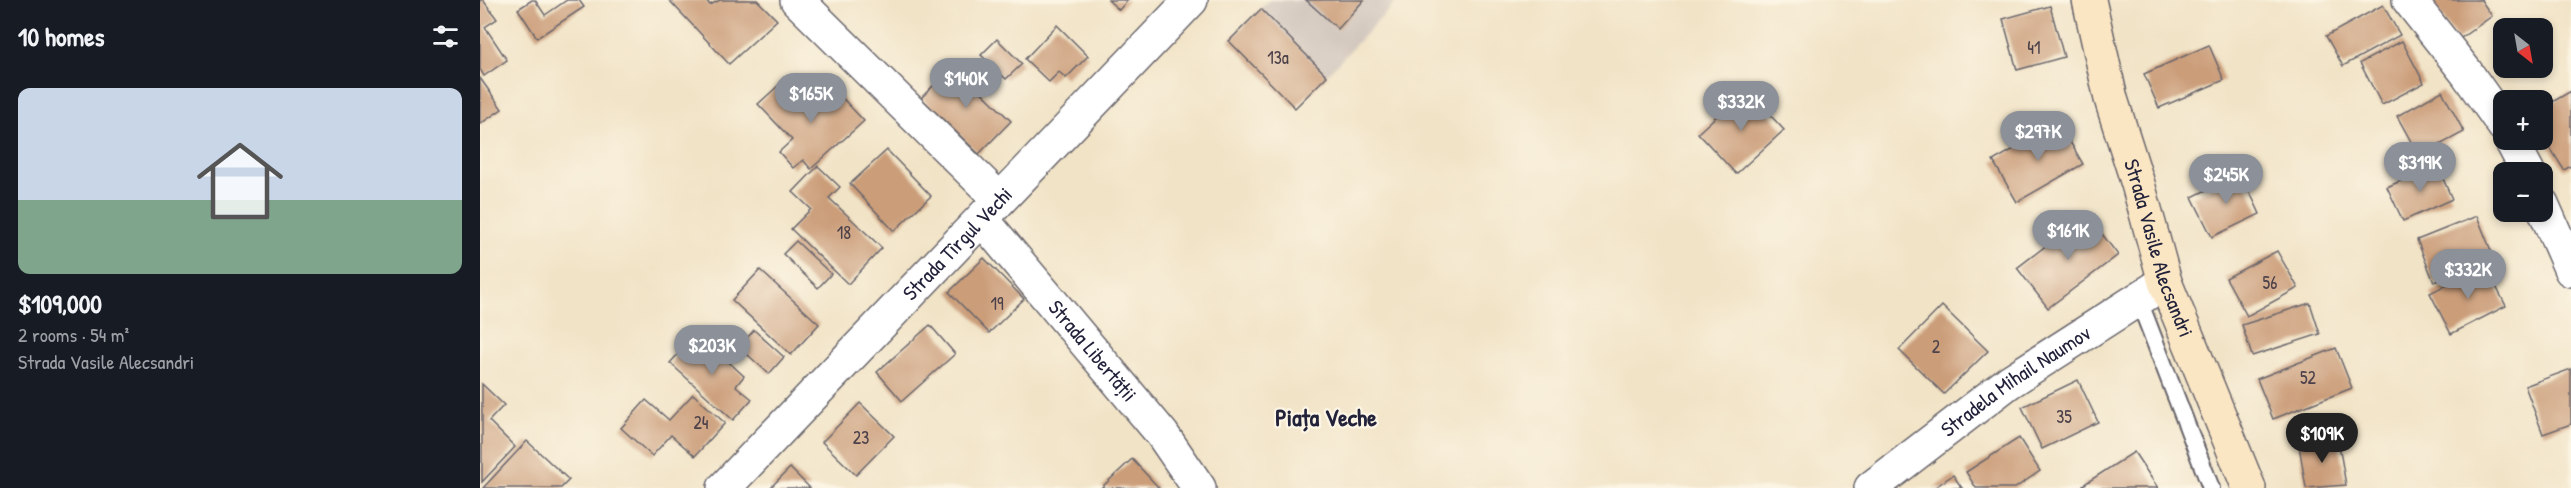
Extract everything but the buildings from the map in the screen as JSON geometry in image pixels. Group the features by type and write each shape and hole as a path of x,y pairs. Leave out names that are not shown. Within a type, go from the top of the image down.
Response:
{"main road":[{"name":"Strada Vasile Alecsandri","path":"2089,0 2111,99 2138,184 2152,290 2249,488"}],"street":[{"name":"Strada Libertății","path":"797,0 990,209 1162,434 1199,488"},
{"name":"Strada Tîrgul Vechi","path":"724,488 1191,0"},
{"path":"2409,0 2493,110"},
{"path":"2550,222 2571,270"},
{"name":"Stradela Mihail Naumov","path":"1878,486 2010,382 2152,290"}],"lane":[{"path":"2152,290 2211,488"}],"shaded area":[{"path":"1269,0 1398,0 1295,108 1229,41"}],"district":[{"name":"Piața Veche","path":"1326,418"}]}
